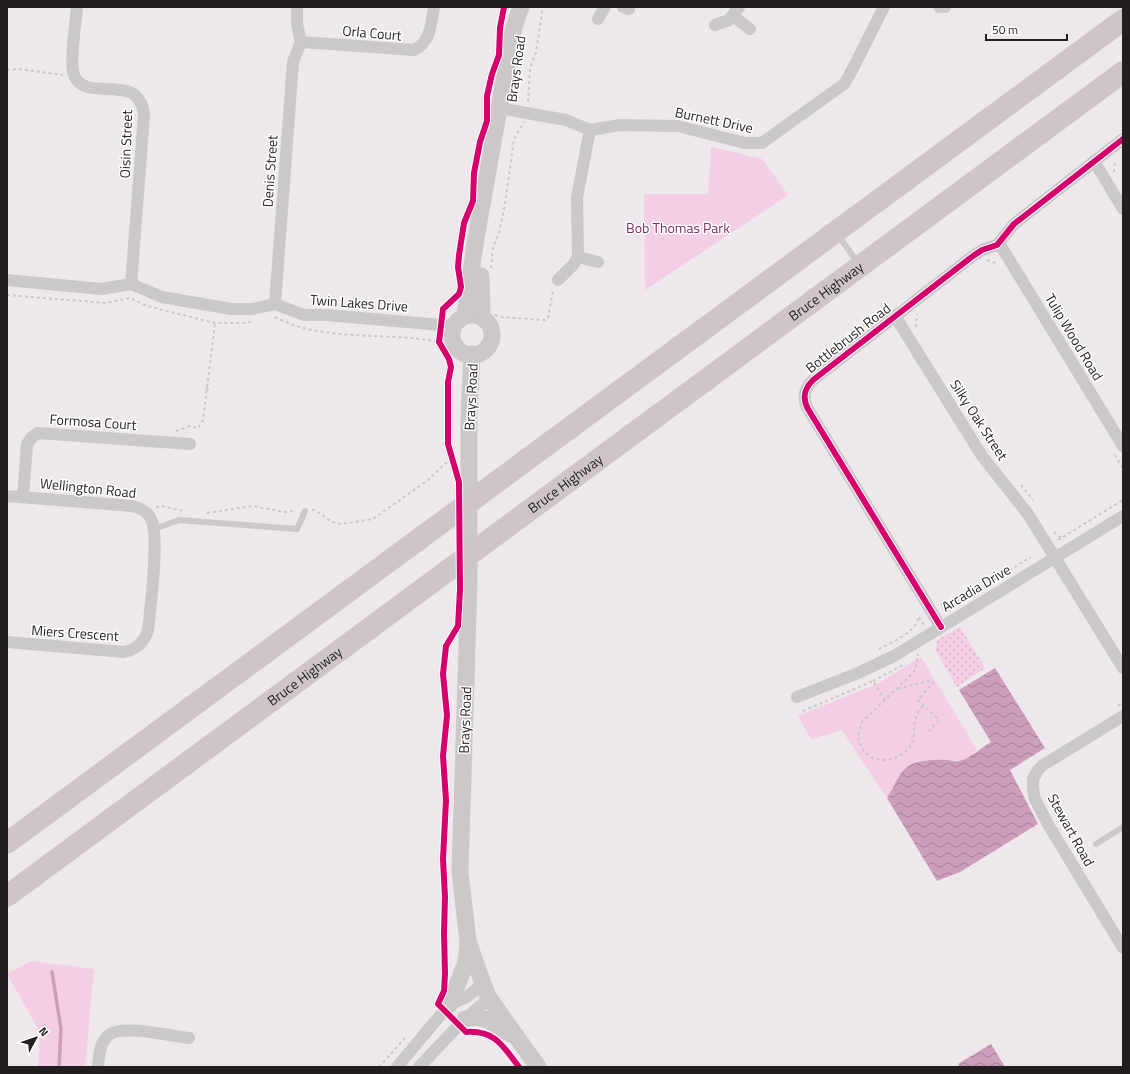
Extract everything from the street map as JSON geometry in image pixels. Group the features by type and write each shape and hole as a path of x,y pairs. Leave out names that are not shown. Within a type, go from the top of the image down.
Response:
{"highway":[{"path":"7,843 1123,20"},
{"name":"Bruce Highway","path":"7,896 1123,72"}],"main road":[{"name":"Brays Road","path":"467,319 480,298 505,109 514,27 521,9"},
{"path":"467,319 490,327 491,340 484,350 472,354 460,350 455,346 452,340 467,319"},
{"name":"Brays Road","path":"472,354 469,416 459,468 469,583 460,872 468,941 486,991 515,1036 538,1067"},
{"path":"449,1005 466,963 468,941"},
{"path":"465,1019 476,1016 485,1019 515,1036"}],"street":[{"path":"74,74 77,7"},
{"path":"298,7 297,24 300,42"},
{"name":"Orla Court","path":"300,42 414,50 421,47 429,34 434,7"},
{"path":"598,19 605,7"},
{"name":"Burnett Drive","path":"590,130 616,125 678,126 745,144 762,143 844,84 884,7"},
{"path":"939,7 945,7"},
{"path":"715,25 728,20 736,11 750,29"},
{"name":"Denis Street","path":"275,304 293,62 300,42"},
{"name":"Oisin Street","path":"74,74 77,80 92,88 128,91 135,94 143,107 144,114 131,284"},
{"path":"505,109 566,120 590,130 577,197 578,257 573,265 558,280"},
{"name":"Bottlebrush Road","path":"941,627 804,401 805,389 810,383 973,256 999,243 1014,224 1123,139"},
{"path":"1094,161 1123,209"},
{"name":"Tulip Wood Road","path":"999,243 1123,446"},
{"path":"578,257 598,262"},
{"path":"7,280 101,289 131,284 162,297 231,309 252,309 275,304"},
{"name":"Twin Lakes Drive","path":"275,304 304,315 467,319"},
{"name":"Silky Oak Street","path":"895,316 982,456 1022,504 1123,668"},
{"name":"Formosa Court","path":"23,497 27,444 32,437 38,433 190,444"},
{"name":"Wellington Road","path":"7,496 132,506 146,513 152,519 154,529"},
{"name":"Arcadia Drive","path":"797,697 876,665 1123,516"},
{"name":"Miers Crescent","path":"7,642 124,652 132,650 138,646 144,640 148,631 154,529"},
{"name":"Stewart Road","path":"1123,716 1043,765 1035,775 1032,784 1034,794 1049,826 1123,948"},
{"path":"397,1067 449,1005 468,996 486,991"},
{"path":"418,1067 465,1019 486,991"},
{"path":"98,1067 100,1048 109,1035 126,1030 189,1038"}],"lane":[{"path":"835,232 861,266"},
{"path":"154,529 179,520 297,529 305,511"},
{"path":"1096,844 1123,827"}],"path":[{"path":"528,103 530,69 536,52 543,7"},
{"path":"7,70 19,69 60,74 68,78 74,74"},
{"path":"490,276 493,247 499,233 506,197 514,139 524,121"},
{"path":"1115,160 1114,168 1116,176"},
{"path":"443,348 438,342 467,319 500,318 545,320 548,318 554,286 558,280"},
{"path":"917,314 915,324 920,334"},
{"path":"174,432 183,427 190,426 198,428 203,420 215,323"},
{"path":"206,388 211,391"},
{"path":"450,454 459,468"},
{"path":"204,514 253,506 285,512 315,510 332,522 341,524 373,519 428,480 446,463 459,468"},
{"path":"1018,482 1035,504"},
{"path":"1055,542 1123,500"},
{"path":"146,513 154,507 162,506 184,511"},
{"path":"1050,528 1066,543"},
{"path":"937,606 940,604 949,606 955,603 1035,554"},
{"path":"877,651 911,630 917,623 919,617"},
{"path":"919,653 915,671 897,690 862,722 858,735 864,752 871,757 880,760 896,756 909,748 912,741 914,720 924,705"},
{"path":"897,690 931,680 933,683 918,700 939,720 929,731"},
{"path":"803,711 873,681 885,700"}],"green space":[{"name":"Bob Thomas Park","path":"711,147 762,159 788,195 645,290 644,194 708,194"},
{"path":"960,627 985,668 957,687 936,651 937,640"},
{"path":"921,657 977,750 968,758 958,761 921,761 907,767 901,774 887,798 842,730 811,739 798,716 877,684"},
{"path":"31,961 94,969 85,1067 38,1067 40,1032 7,974"}],"water":[{"path":"995,668 1045,748 1010,770 1038,824 960,872 937,881 887,798 901,774 907,767 921,761 963,760 991,742 959,690"},
{"path":"991,1044 1005,1067 960,1067 958,1064"}],"waterway":[{"path":"52,972 61,1029 59,1067"}],"cycle path":[{"path":"504,7 500,28 499,55 492,74 487,96 487,121 480,142 474,173 473,201 464,223 459,255 458,267 461,287 459,294 443,309 439,342 449,359 451,367 448,382 448,444 459,482 460,590 458,626 446,646 443,674 447,715 443,756 446,800 443,859 445,897 445,974 444,991 438,1004 466,1032 484,1034 497,1041 503,1046 519,1067"},
{"path":"941,627 808,409 805,401 806,390 813,380 973,256 982,250 997,245 1014,224 1123,139"}]}
